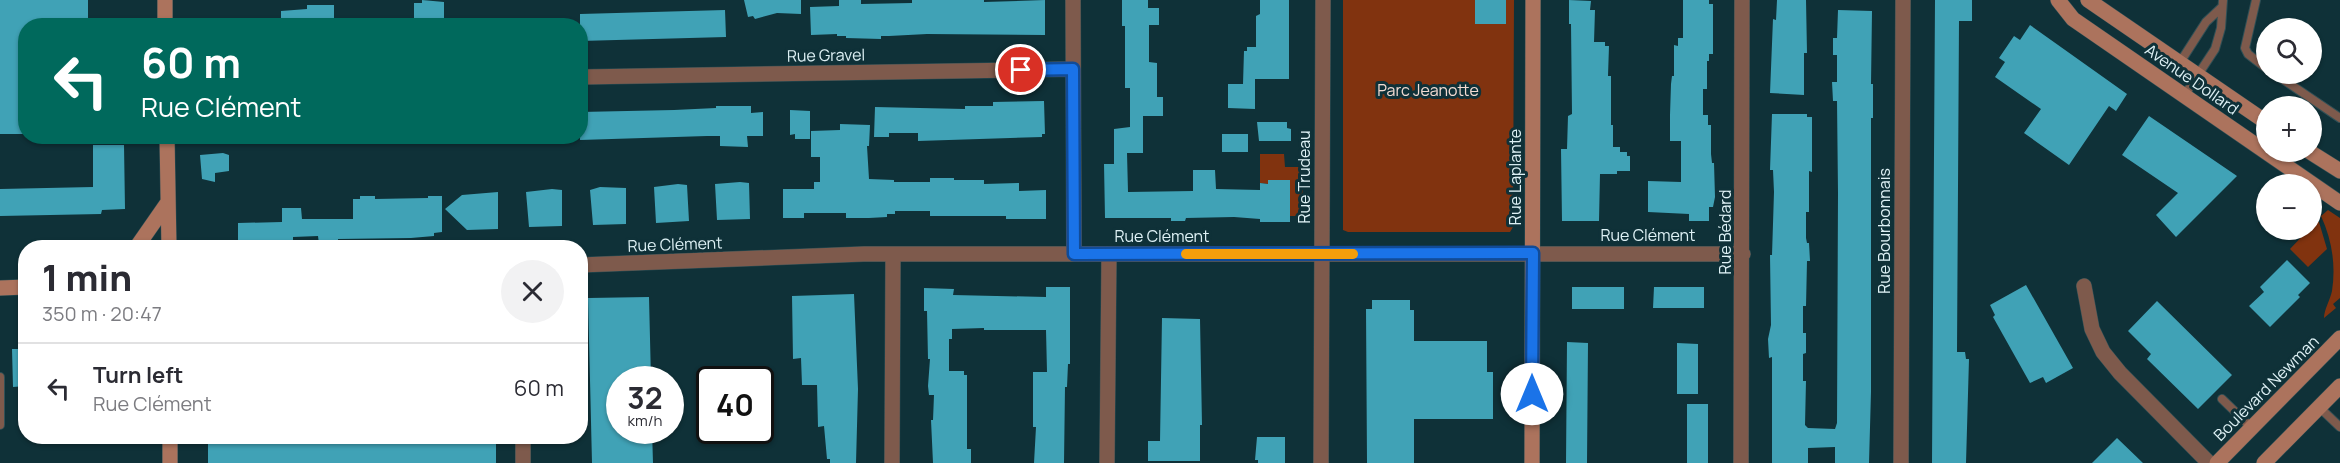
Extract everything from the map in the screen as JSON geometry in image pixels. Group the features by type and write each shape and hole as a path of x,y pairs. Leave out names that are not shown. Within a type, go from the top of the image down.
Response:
{"main road":[{"path":"165,0 165,18"},
{"name":"Rue Laplante","path":"1532,463 1533,0"},
{"name":"Avenue Dollard","path":"2058,0 2073,19 2184,96 2290,174"},
{"name":"Avenue Dollard","path":"2088,0 2256,115"},
{"path":"167,144 169,240"},
{"path":"2322,160 2340,171"},
{"name":"Avenue Dollard","path":"2322,193 2340,203"},
{"path":"142,240 168,202"},
{"path":"0,288 18,287"},
{"name":"Boulevard Newman","path":"2217,463 2340,339"},
{"path":"2264,463 2340,386"},
{"path":"170,444 170,463"}],"street":[{"path":"1072,0 1074,254"},
{"name":"Rue Trudeau","path":"1321,463 1323,0"},
{"name":"Rue Bédard","path":"1741,463 1742,0"},
{"name":"Rue Bourbonnais","path":"1901,463 1903,0"},
{"name":"Rue Gravel","path":"588,77 1073,69"},
{"path":"892,463 893,254"},
{"name":"Rue Clément","path":"588,265 893,254 1743,254"},
{"path":"1107,463 1108,254"},
{"path":"2084,286 2092,329 2103,352 2120,373 2209,463"},
{"path":"522,444 523,463"}],"lane":[{"path":"2256,0 2244,48 2256,60"},
{"path":"2184,96 2215,49 2221,28 2222,4"},
{"path":"2179,64 2206,22 2222,4"},
{"path":"2290,84 2340,118"},
{"path":"0,377 0,425"},
{"path":"2222,399 2252,428"},
{"path":"2319,407 2340,427"}],"green space":[{"name":"Parc Jeanotte","path":"1343,0 1514,0 1513,227 1510,232 1348,232 1343,230"},
{"path":"1260,154 1284,154 1285,167 1303,167 1302,216 1290,216 1290,180 1268,180 1268,184 1260,183"},
{"path":"2328,210 2340,218 2340,298 2333,304 2336,308 2324,318 2332,291 2334,272 2330,243 2322,215"},
{"path":"2322,232 2327,249 2308,267 2290,249 2299,240 2322,240"}],"building":[{"path":"0,0 88,0 88,18 18,18 18,134 0,134"},
{"path":"422,0 444,2 444,18 414,18 414,3 422,3"},
{"path":"744,0 801,0 801,14 777,13 755,19 753,16 748,17"},
{"path":"839,0 861,0 861,4 912,3 912,0 984,0 984,2 1045,0 1045,35 927,34 881,36 881,39 846,38 846,36 837,36 837,34 811,35 810,7 839,6"},
{"path":"1122,0 1148,0 1148,8 1159,8 1159,25 1149,25 1149,62 1157,63 1157,97 1163,97 1163,116 1143,116 1143,153 1127,153 1128,192 1193,191 1193,170 1215,170 1216,189 1260,190 1260,183 1268,184 1268,180 1290,180 1290,222 1260,222 1260,219 1234,217 1186,218 1185,221 1171,221 1171,218 1105,218 1104,164 1114,164 1114,129 1130,127 1130,88 1125,88 1125,26 1122,26"},
{"path":"1260,0 1289,0 1289,79 1255,79 1255,109 1228,108 1228,84 1243,84 1244,51 1247,51 1247,47 1256,47 1256,16 1260,14"},
{"path":"1475,0 1506,0 1506,24 1475,24"},
{"path":"1569,0 1591,1 1590,10 1595,10 1594,42 1605,42 1605,46 1609,46 1608,76 1611,76 1613,147 1620,147 1620,152 1627,152 1627,156 1630,156 1630,171 1600,174 1599,221 1562,221 1561,149 1567,149 1568,116 1572,114"},
{"path":"1683,0 1709,0 1709,4 1713,4 1713,54 1709,54 1709,61 1707,61 1707,89 1703,89 1703,115 1708,115 1708,125 1711,125 1711,154 1712,163 1714,163 1715,197 1713,207 1709,207 1709,221 1689,221 1689,214 1648,212 1648,181 1681,182 1681,141 1670,141 1670,115 1674,45 1678,46 1678,38 1683,38"},
{"path":"1777,0 1806,0 1807,53 1804,53 1804,95 1770,93 1773,19 1776,20"},
{"path":"1935,0 1972,0 1972,21 1959,21 1957,352 1965,352 1966,359 1969,359 1966,463 1932,463"},
{"path":"307,5 334,5 334,18 281,18 281,11 307,9"},
{"path":"725,10 726,37 588,41 588,18 580,18 580,14"},
{"path":"1838,10 1872,11 1869,463 1835,463 1835,447 1808,448 1808,463 1772,463 1772,357 1769,358 1768,339 1771,325 1770,255 1772,255 1774,192 1773,170 1770,170 1772,114 1807,114 1807,117 1812,117 1812,172 1809,171 1809,212 1806,212 1806,238 1809,243 1810,261 1807,261 1806,306 1803,306 1803,333 1806,333 1806,353 1803,354 1803,381 1806,381 1805,425 1808,428 1835,429 1837,423 1837,101 1833,101 1832,82 1837,82 1837,55 1833,55 1833,38 1837,38"},
{"path":"2030,25 2127,94 2116,111 2109,106 2069,165 2024,133 2041,109 1995,77 2005,62 1999,58 2014,36 2020,40"},
{"path":"1044,101 1045,134 1042,134 1042,137 918,141 918,133 889,133 889,137 874,137 875,107 965,109 965,106 993,106 993,102"},
{"path":"716,106 751,106 751,113 763,112 763,136 747,136 748,147 720,146 720,136 588,140 588,112 716,108"},
{"path":"790,110 810,111 810,139 795,139 795,134 790,135"},
{"path":"2149,116 2237,176 2176,237 2156,215 2178,193 2122,155"},
{"path":"1257,122 1287,122 1287,128 1291,129 1291,141 1259,141"},
{"path":"840,124 870,125 869,146 867,146 869,179 930,182 930,178 954,178 954,180 984,180 984,184 1019,183 1019,191 1046,190 1046,219 1006,219 1006,216 930,216 930,211 895,211 895,214 887,214 887,217 869,218 846,218 846,213 804,213 804,218 783,218 783,189 814,189 814,182 820,182 820,157 811,157 811,131 840,130"},
{"path":"1222,134 1248,134 1248,152 1222,152"},
{"path":"93,145 124,145 125,209 102,210 101,214 0,216 0,189 93,187"},
{"path":"223,153 229,155 229,171 215,173 215,182 202,179 200,155"},
{"path":"749,183 750,219 717,220 715,184"},
{"path":"687,185 689,221 656,223 654,187"},
{"path":"600,187 626,188 626,224 593,225 590,190"},
{"path":"562,190 562,226 529,227 526,192"},
{"path":"498,192 498,229 467,230 445,209 462,195"},
{"path":"360,196 375,196 375,199 442,196 442,232 434,233 434,236 411,238 318,240 318,236 293,237 293,240 238,240 238,223 282,222 282,208 301,208 302,219 353,219 353,199 360,199"},
{"path":"2287,260 2310,283 2298,295 2300,297 2270,327 2249,306 2264,292 2260,287"},
{"path":"2026,285 2073,368 2046,383 2043,377 2030,383 1993,317 1995,315 1990,305"},
{"path":"1046,287 1070,287 1070,364 1068,364 1067,387 1065,387 1064,463 1034,463 1036,427 1033,427 1033,372 1047,372 1046,330 984,330 984,328 952,329 952,339 949,339 949,371 964,371 964,375 967,375 967,449 971,449 971,463 933,463 931,420 933,420 934,395 929,395 928,386 930,359 928,359 924,288 954,289 953,295 1046,297"},
{"path":"1572,287 1624,287 1624,309 1572,309"},
{"path":"1654,287 1704,287 1704,308 1653,308"},
{"path":"854,294 858,389 856,463 830,463 830,459 827,459 824,426 818,427 817,385 802,385 801,358 793,359 792,296"},
{"path":"649,297 651,366 606,366 606,444 652,444 653,463 592,463 588,298"},
{"path":"1372,300 1410,300 1410,310 1414,310 1414,341 1487,341 1487,372 1493,372 1493,419 1414,419 1414,463 1367,463 1366,309 1372,309"},
{"path":"2157,301 2232,375 2198,409 2147,359 2151,354 2128,331"},
{"path":"1162,318 1200,319 1202,425 1200,425 1200,461 1148,461 1148,441 1160,441"},
{"path":"1567,342 1588,343 1587,463 1566,463"},
{"path":"1677,343 1698,344 1698,394 1677,394"},
{"path":"12,349 18,349 18,387 13,387"},
{"path":"1687,404 1708,404 1708,463 1687,463"},
{"path":"1257,437 1285,437 1285,463 1258,463 1258,460 1255,460"},
{"path":"2117,438 2143,463 2092,463"},
{"path":"208,444 496,444 496,463 208,463"}],"slow traffic":[{"path":"1186,254 1353,254"}],"route":[{"path":"1021,70 1073,69 1074,254 1533,253 1532,394"}]}
